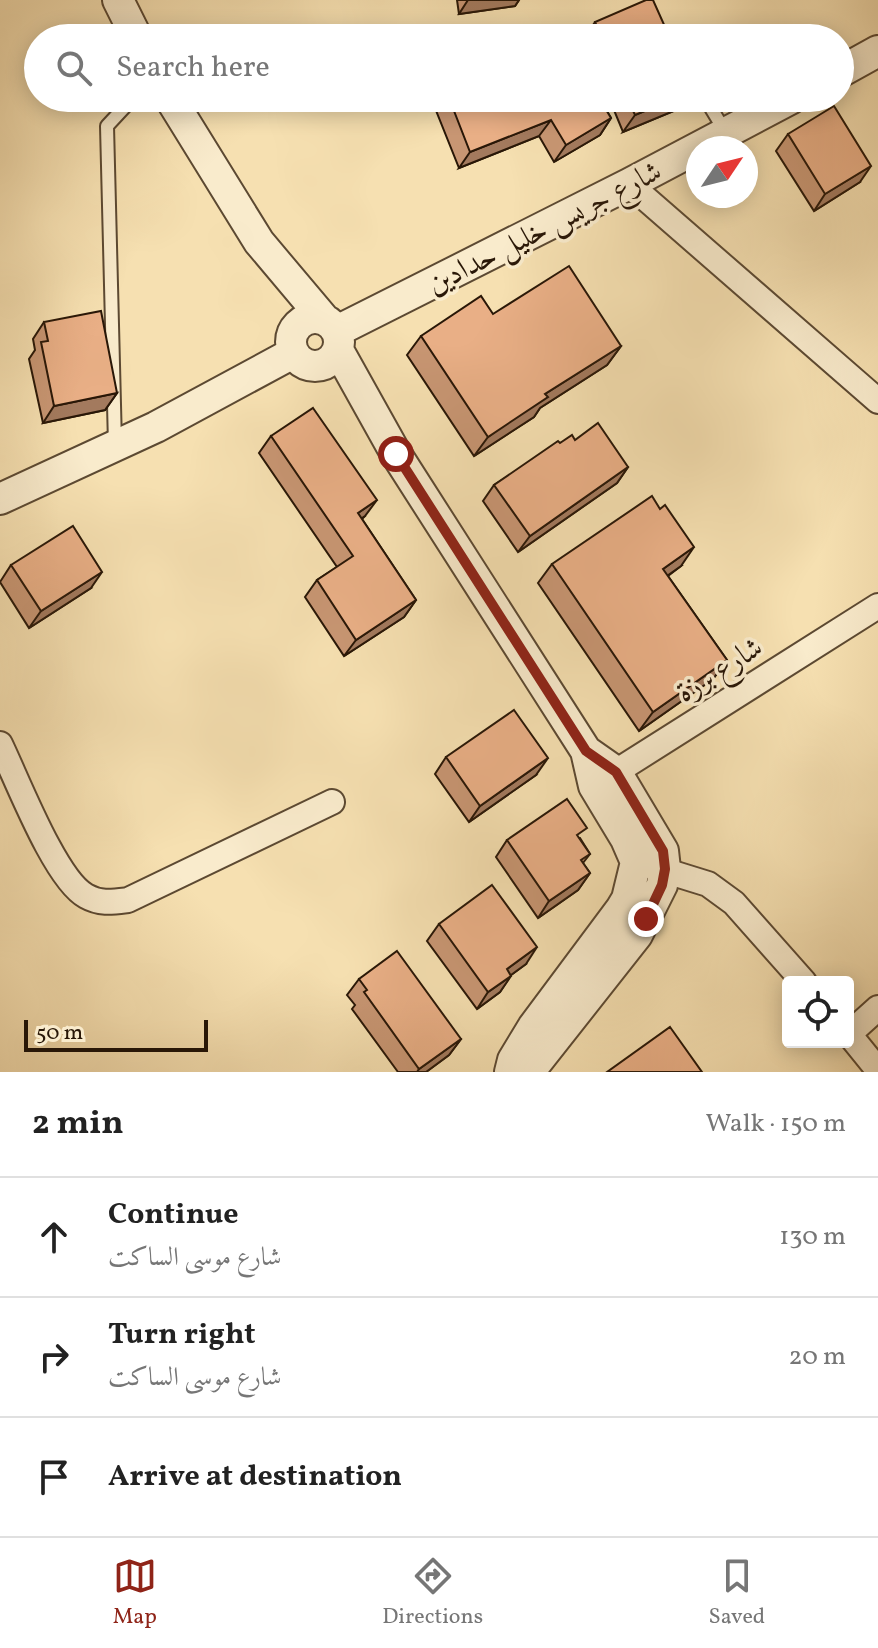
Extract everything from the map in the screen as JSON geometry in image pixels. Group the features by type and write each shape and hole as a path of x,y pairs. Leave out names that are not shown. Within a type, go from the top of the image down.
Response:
{"street":[{"path":"118,0 130,24"},
{"path":"854,65 877,54"},
{"path":"179,112 317,342 396,454 605,779 663,851 630,889 621,909 533,1027 513,1060 510,1072"},
{"name":"شارع جريس خليل حدادين","path":"0,499 156,427 766,112"},
{"path":"629,184 878,401"},
{"name":"شارع برزة","path":"605,779 878,606"},
{"path":"0,744 59,867 84,895 104,903 128,900 332,802"},
{"path":"650,866 708,884 734,903 799,976"},
{"path":"529,1072 637,935 662,885 650,866"},
{"path":"854,1029 878,1008"},
{"path":"854,1041 878,1070"}],"lane":[{"path":"115,446 107,126 120,112"},
{"path":"713,112 726,133"}],"building":[{"path":"646,0 653,0 664,24 596,24"},
{"path":"454,112 607,112 611,118 566,145 551,120 470,152"},
{"path":"824,112 838,112 871,166 825,194 788,134"},
{"path":"569,266 621,346 545,394 548,397 488,437 421,336 481,296 493,314"},
{"path":"101,311 117,393 54,406 41,342 48,341 44,322"},
{"path":"313,408 377,500 358,513 416,600 356,640 317,580 353,556 271,436"},
{"path":"598,423 628,467 530,536 494,485 558,441 560,443 572,435 575,440"},
{"path":"652,496 660,509 665,505 694,547 663,569 727,660 653,712 552,564"},
{"path":"73,526 102,572 41,611 11,565"},
{"path":"514,710 548,758 480,806 446,757"},
{"path":"567,799 587,828 577,835 590,854 581,860 590,873 549,901 507,840"},
{"path":"492,885 537,947 507,969 511,976 488,992 439,924"},
{"path":"397,951 461,1039 419,1069 364,992 367,990 359,979"},
{"path":"670,1027 702,1072 607,1072"}],"route":[{"path":"396,454 586,751 616,772 663,851 665,869 662,885 646,919"}]}
